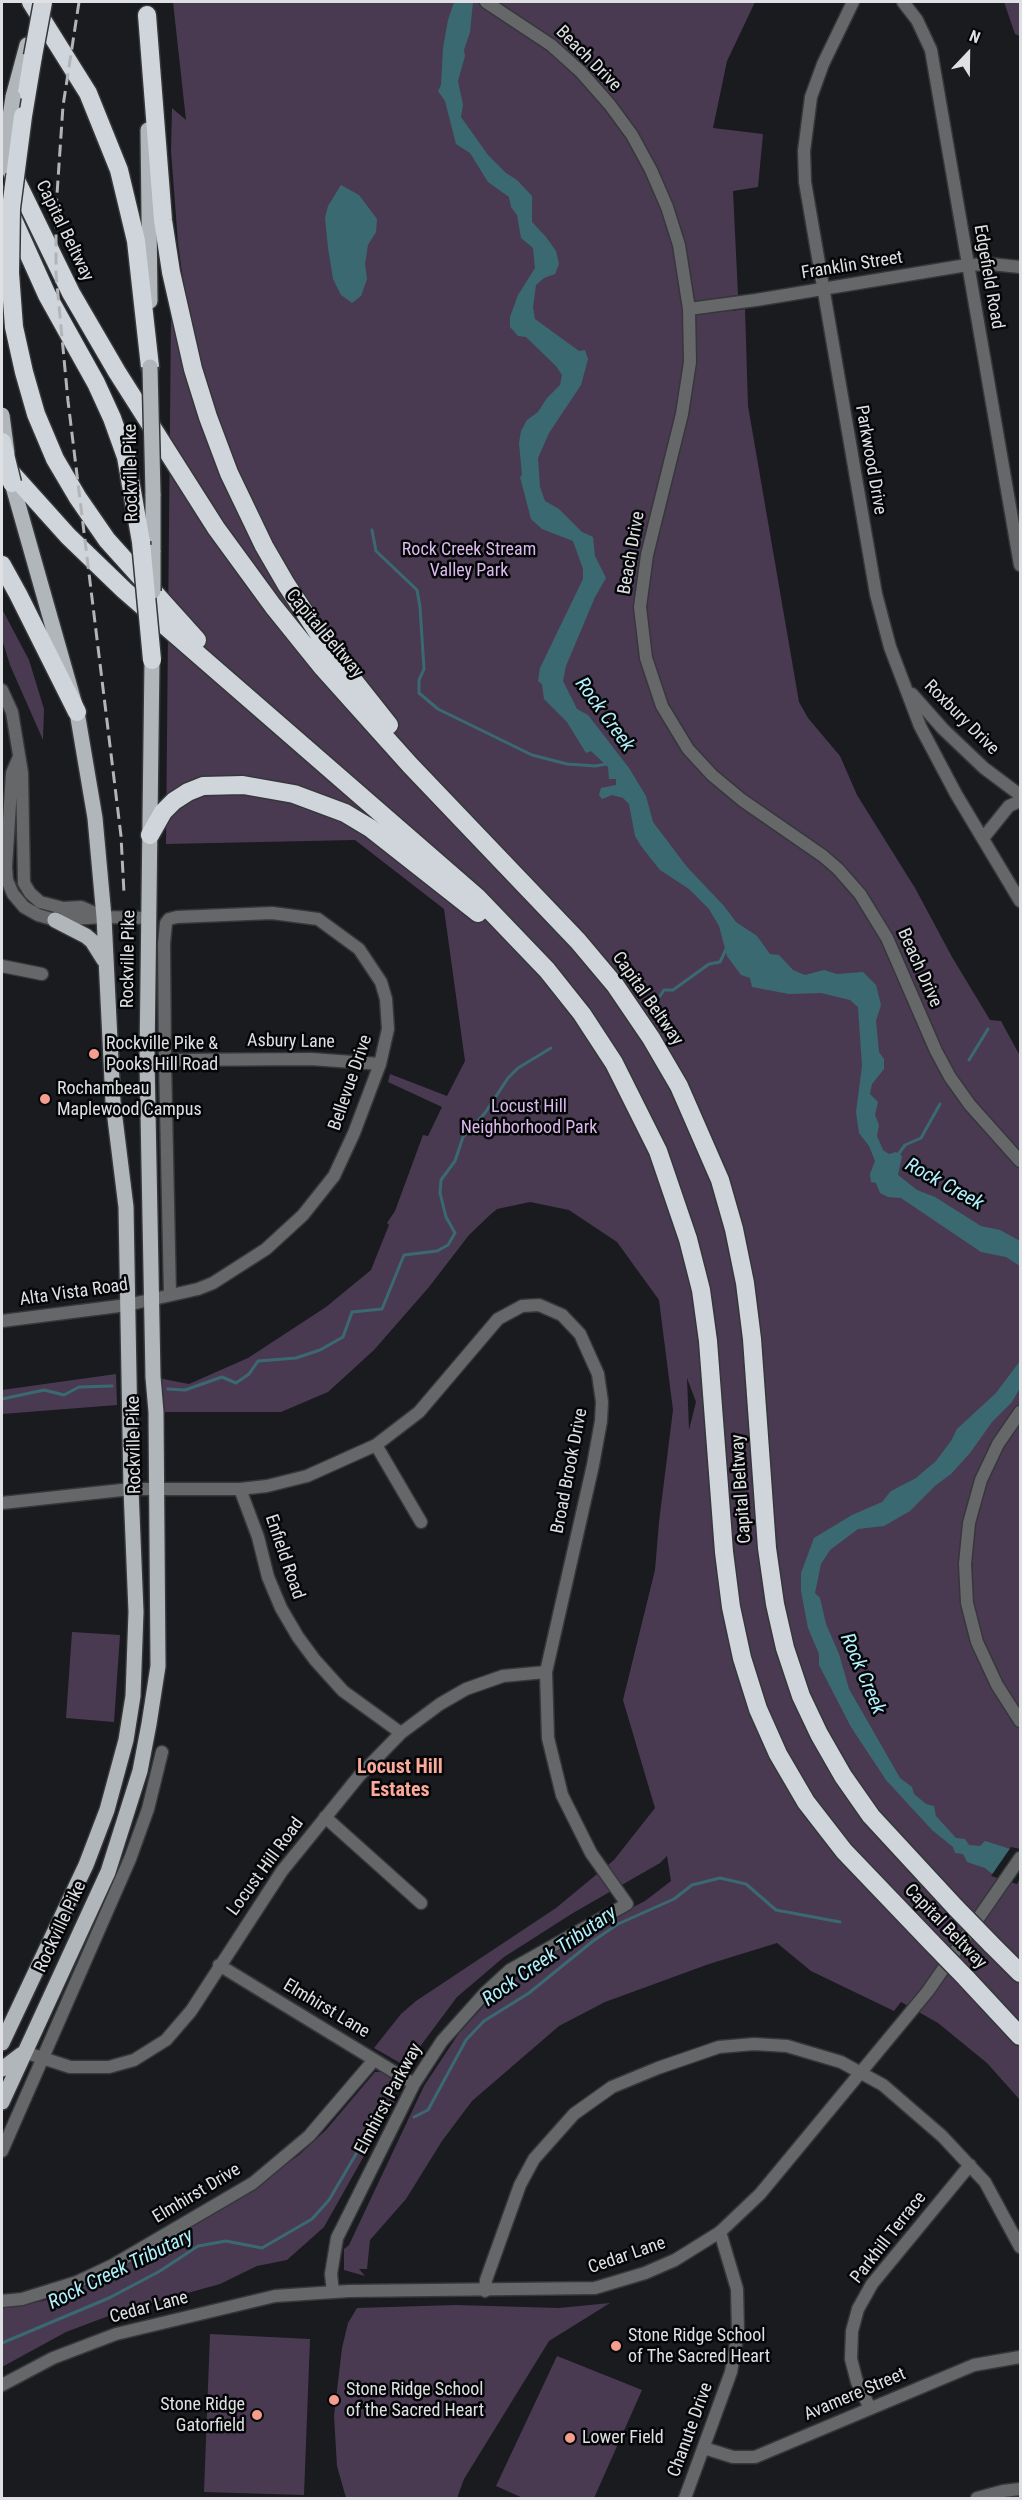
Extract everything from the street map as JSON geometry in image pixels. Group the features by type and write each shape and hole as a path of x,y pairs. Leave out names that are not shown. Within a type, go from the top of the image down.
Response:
{"highway":[{"path":"31,2 88,93 120,170 136,241 150,368"},
{"path":"41,2 30,50 11,208 10,273 14,327 36,414 55,459 107,540 256,703"},
{"path":"148,8 163,220 171,272 193,369 229,473 264,546 303,614 377,710 505,865"},
{"path":"2,135 32,213"},
{"name":"Capital Beltway","path":"2,150 71,293 117,372 223,538 273,606 323,668 410,765 578,941 615,985 651,1038 678,1086 701,1134 722,1190 745,1283 752,1340 767,1548 775,1604 785,1648 801,1696 843,1776 871,1816 1020,1973"},
{"path":"2,195 47,295 96,384 112,418 126,457 147,547 152,660"},
{"path":"2,442 12,483"},
{"name":"Capital Beltway","path":"2,460 68,537 124,590 477,897 547,970 582,1014 614,1063 658,1151 688,1239 701,1290 708,1341 724,1552 731,1607 742,1658 758,1709 778,1754 806,1802 851,1858 1020,2036"},
{"path":"2,565 76,712"},
{"path":"150,835 163,812 174,801 203,786 243,785 294,794 321,802 370,828 470,906 582,1014"}],"main road":[{"name":"Rockville Pike","path":"147,547 153,494 148,8"},
{"path":"2,167 13,97 30,50"},
{"name":"Rockville Pike","path":"2,415 12,483 29,549 55,630 76,712 95,818 104,917 113,1102 126,1208 136,1623 134,1696 126,1740 107,1810 86,1865 2,2038"},
{"name":"Rockville Pike","path":"2,2102 108,1872 140,1771 158,1665 147,1059 152,660"},
{"path":"55,920 82,933 92,941 105,963"},
{"path":"2,2069 24,2052 18,2033 33,1995 33,1978"}],"street":[{"name":"Parkwood Drive","path":"853,2 823,64 811,97 807,121 805,182 876,594 890,647 920,726 956,794 984,837 1020,901"},
{"name":"Edgefield Road","path":"903,2 917,20 931,50 1020,565"},
{"name":"Beach Drive","path":"490,4 536,33 574,65 603,96 632,135 651,170 673,225 682,261 689,309 690,362 685,397 647,555 641,591 643,642 656,691 679,736 712,776 742,800 823,856 860,894 887,938 936,1051 950,1077 970,1105 1020,1161"},
{"name":"Franklin Street","path":"689,309 967,266 991,264 1020,267"},
{"name":"Roxbury Drive","path":"906,687 943,729 984,768 1020,795"},
{"path":"2,690 12,712 22,773 24,883 30,893 40,902 63,908 81,907 104,917"},
{"path":"18,759 12,773 6,867 7,880 13,894 24,907 38,915 55,920 104,917 149,918"},
{"path":"984,837 1004,812 1020,801"},
{"name":"Bellevue Drive","path":"151,1298 213,1283 266,1249 303,1215 334,1176 354,1133 380,1064 388,1029 386,999 381,982 359,949 318,919 272,913 177,917 166,922"},
{"name":"Rockville Pike","path":"166,922 164,944 165,1060 170,1295"},
{"path":"2,966 42,974"},
{"name":"Asbury Lane","path":"165,1060 311,1059 380,1064"},
{"name":"Alta Vista Road","path":"2,1322 127,1305 151,1298"},
{"name":"Broad Brook Drive","path":"2,1503 131,1489 240,1489 267,1486 307,1476 376,1445 418,1412 498,1319 522,1306 540,1305 562,1315 580,1335 598,1374 602,1402 593,1465 546,1672 548,1738 562,1795 591,1853 627,1904"},
{"path":"1020,1412 998,1444 981,1480 969,1523 965,1571 970,1616 982,1657 1000,1691 1020,1721"},
{"path":"376,1445 421,1522"},
{"name":"Enfield Road","path":"240,1489 258,1537 268,1577 281,1608 298,1637 315,1660 344,1691 401,1733"},
{"name":"Locust Hill Road","path":"24,2052 70,2067 109,2067 134,2060 166,2040 191,2011 282,1871 359,1776 401,1733 440,1704 466,1689 503,1676 546,1672"},
{"name":"Rockville Pike","path":"2,2151 130,1859 148,1809 162,1752"},
{"path":"325,1817 420,1903"},
{"name":"Cedar Lane","path":"2,2385 53,2358 116,2334 275,2296 333,2292 595,2288 645,2273 675,2260 720,2232 760,2194 928,1991 1020,1858"},
{"name":"Elmhirst Parkway","path":"333,2292 331,2274 337,2238 414,2084 442,2041 485,1993 510,1970 627,1904"},
{"name":"Elmhirst Lane","path":"219,1965 414,2084"},
{"path":"484,2291 520,2185 534,2159 574,2114 612,2087 658,2068 720,2047 754,2044 787,2046 840,2062 884,2085 942,2136 970,2165 998,2202 1020,2247"},
{"name":"Elmhirst Drive","path":"2,2301 22,2299 77,2282 113,2265 252,2182 309,2136 374,2060"},
{"name":"Parkhill Terrace","path":"870,2408 857,2382 851,2359 852,2331 858,2309 872,2284 970,2165"},
{"name":"Chanute Drive","path":"685,2499 731,2372 738,2332 736,2289 720,2232"},
{"name":"Avamere Street","path":"704,2448 733,2457 755,2457 974,2365 1020,2357"},
{"path":"977,2499 1003,2491 1020,2489"}],"green space":[{"name":"Rock Creek Stream Valley Park","path":"173,2 755,2 727,61 713,128 763,134 758,187 733,191 738,295 731,296 733,311 745,309 748,406 799,702 808,718 840,756 857,795 915,888 952,957 990,1020 1001,1021 1020,1056 1020,2100 987,2063 938,2023 901,2002 894,2011 811,1971 777,1943 709,1964 605,2002 559,2026 472,2101 442,2141 406,2199 370,2240 367,2269 359,2269 365,2276 344,2270 344,2249 349,2245 424,2086 459,2033 491,1998 527,1968 598,1925 645,1901 671,1881 667,1856 660,1863 573,1913 504,1957 457,1997 407,2064 402,2064 374,2048 401,2014 416,2001 556,1908 614,1860 655,1808 623,1700 655,1570 673,1410 659,1300 617,1242 569,1210 530,1202 497,1209 491,1214 469,1235 429,1287 374,1350 328,1392 281,1412 156,1412 153,1377 189,1384 248,1358 326,1307 371,1270 389,1225 387,1223 395,1211 423,1135 428,1136 442,1107 388,1082 390,1074 447,1096 465,1061 444,909 355,840 166,844 171,314 187,310 178,243 171,151 172,108 186,120","holes":["687,1378 696,1402 689,1430"]},
{"path":"1004,2 1020,2 1020,36 1015,34"},
{"path":"2,609 29,660 44,709 43,740 10,665 2,639"},
{"path":"116,1374 117,1405 2,1414 2,1390"},
{"path":"72,1632 120,1635 114,1722 66,1718"},
{"path":"375,2072 381,2072 395,2080 396,2099 324,2227 287,2260 257,2266 220,2284 119,2312 66,2332 2,2367 2,2308 43,2301 83,2287 238,2198 299,2155 326,2130"},
{"path":"610,2303 549,2341 464,2479 457,2498 346,2498 337,2466 334,2416 342,2348 348,2323 357,2308 456,2305 559,2308"},
{"name":"Stone Ridge Gatorfield","path":"210,2334 310,2339 304,2495 204,2492"},
{"name":"Lower Field","path":"557,2356 642,2390 594,2498 523,2498 496,2486"}],"water":[{"name":"Rock Creek","path":"454,2 473,2 470,32 458,81 463,105 461,117 488,155 532,196 532,222 556,251 559,264 555,274 544,278 536,285 533,307 535,319 579,351 585,350 588,359 581,385 549,433 538,458 540,487 545,501 559,509 582,532 593,537 595,556 606,578 595,597 566,666 563,681 577,709 588,715 629,768 646,796 653,822 687,867 736,922 757,936 770,954 779,955 793,970 805,975 824,970 837,974 863,972 876,985 881,1005 876,1021 879,1052 884,1059 884,1069 872,1084 870,1094 878,1102 875,1115 879,1125 877,1136 883,1150 889,1154 896,1152 902,1156 898,1175 917,1190 935,1197 981,1226 1000,1230 1020,1241 1020,1266 1006,1257 981,1252 901,1198 888,1197 880,1193 876,1183 871,1182 870,1174 875,1161 869,1146 859,1133 856,1112 862,1066 858,1007 850,1000 821,993 789,994 752,987 750,978 741,975 727,956 719,926 709,909 689,889 660,870 641,846 635,836 629,804 623,798 612,795 602,799 599,795 601,788 616,785 616,779 609,779 608,767 591,751 586,753 567,722 544,699 542,684 538,681 540,668 583,579 583,569 573,541 542,529 531,519 520,477 522,475 519,443 521,431 527,420 538,412 547,398 560,385 562,375 556,366 526,337 518,336 510,327 510,317 518,295 535,268 533,248 521,238 517,215 511,207 509,197 488,182 470,153 456,144 445,101 438,91 441,85 443,48 448,20"},
{"path":"341,185 359,195 377,219 376,232 368,245 365,264 367,279 361,296 352,303 341,295 333,279 325,218 328,206"},
{"name":"Rock Creek","path":"1020,1361 1020,1388 1012,1402 992,1422 970,1453 951,1474 936,1485 910,1511 884,1526 858,1529 830,1550 821,1564 815,1593 820,1598 826,1624 839,1654 849,1689 900,1778 912,1787 914,1794 926,1804 934,1806 936,1816 956,1838 965,1839 969,1845 980,1846 985,1841 1020,1852 1020,1882 991,1873 985,1868 967,1862 963,1854 955,1853 953,1847 932,1830 886,1780 851,1727 819,1665 819,1654 808,1628 801,1591 801,1573 814,1538 852,1515 882,1502 891,1491 916,1478 936,1461 957,1429 996,1393"}],"pier":[{"path":"1011,1847 1020,1849 1020,1879 1017,1884 991,1876"}],"waterway":[{"path":"372,530 376,551 417,590 424,669 419,680 419,693 438,709 532,755 567,764 595,766 607,764"},
{"path":"660,996 664,990 673,990 709,964 720,962 727,947"},
{"path":"969,1060 988,1029"},
{"path":"168,1389 185,1390 222,1377 236,1383 249,1374 258,1361 296,1358 320,1350 343,1337 352,1312 382,1309 404,1255 437,1251 448,1245 455,1233 446,1217 440,1193 441,1180 455,1161 463,1137 485,1113 508,1078 518,1068 551,1048"},
{"path":"897,1156 905,1145 921,1138 940,1104"},
{"path":"2,1399 44,1390 64,1395 79,1387 112,1386"},
{"name":"Rock Creek Tributary","path":"414,2117 428,2110 466,2040 484,2021 529,1993 593,1941 618,1924 674,1899 692,1885 720,1878 746,1884 776,1910 840,1922"},
{"name":"Rock Creek Tributary","path":"2,2343 109,2298 160,2271 198,2246 226,2241 262,2248 312,2219 329,2200 366,2137 381,2126"}],"railway":[{"path":"79,2 63,106 56,209 56,274 68,401 121,836 124,893"}],"place":[{"name":"Rockville Pike & Pooks Hill Road","path":"94,1054"},
{"name":"Rochambeau Maplewood Campus","path":"45,1099"},
{"name":"Stone Ridge School of The Sacred Heart","path":"616,2346"},
{"name":"Stone Ridge School of the Sacred Heart","path":"334,2400"},
{"name":"Stone Ridge Gatorfield","path":"257,2415"},
{"name":"Lower Field","path":"570,2438"}],"district":[{"name":"Locust Hill Estates","path":"400,1780"}],"park label":[{"name":"Locust Hill Neighborhood Park","path":"529,1117"}]}
